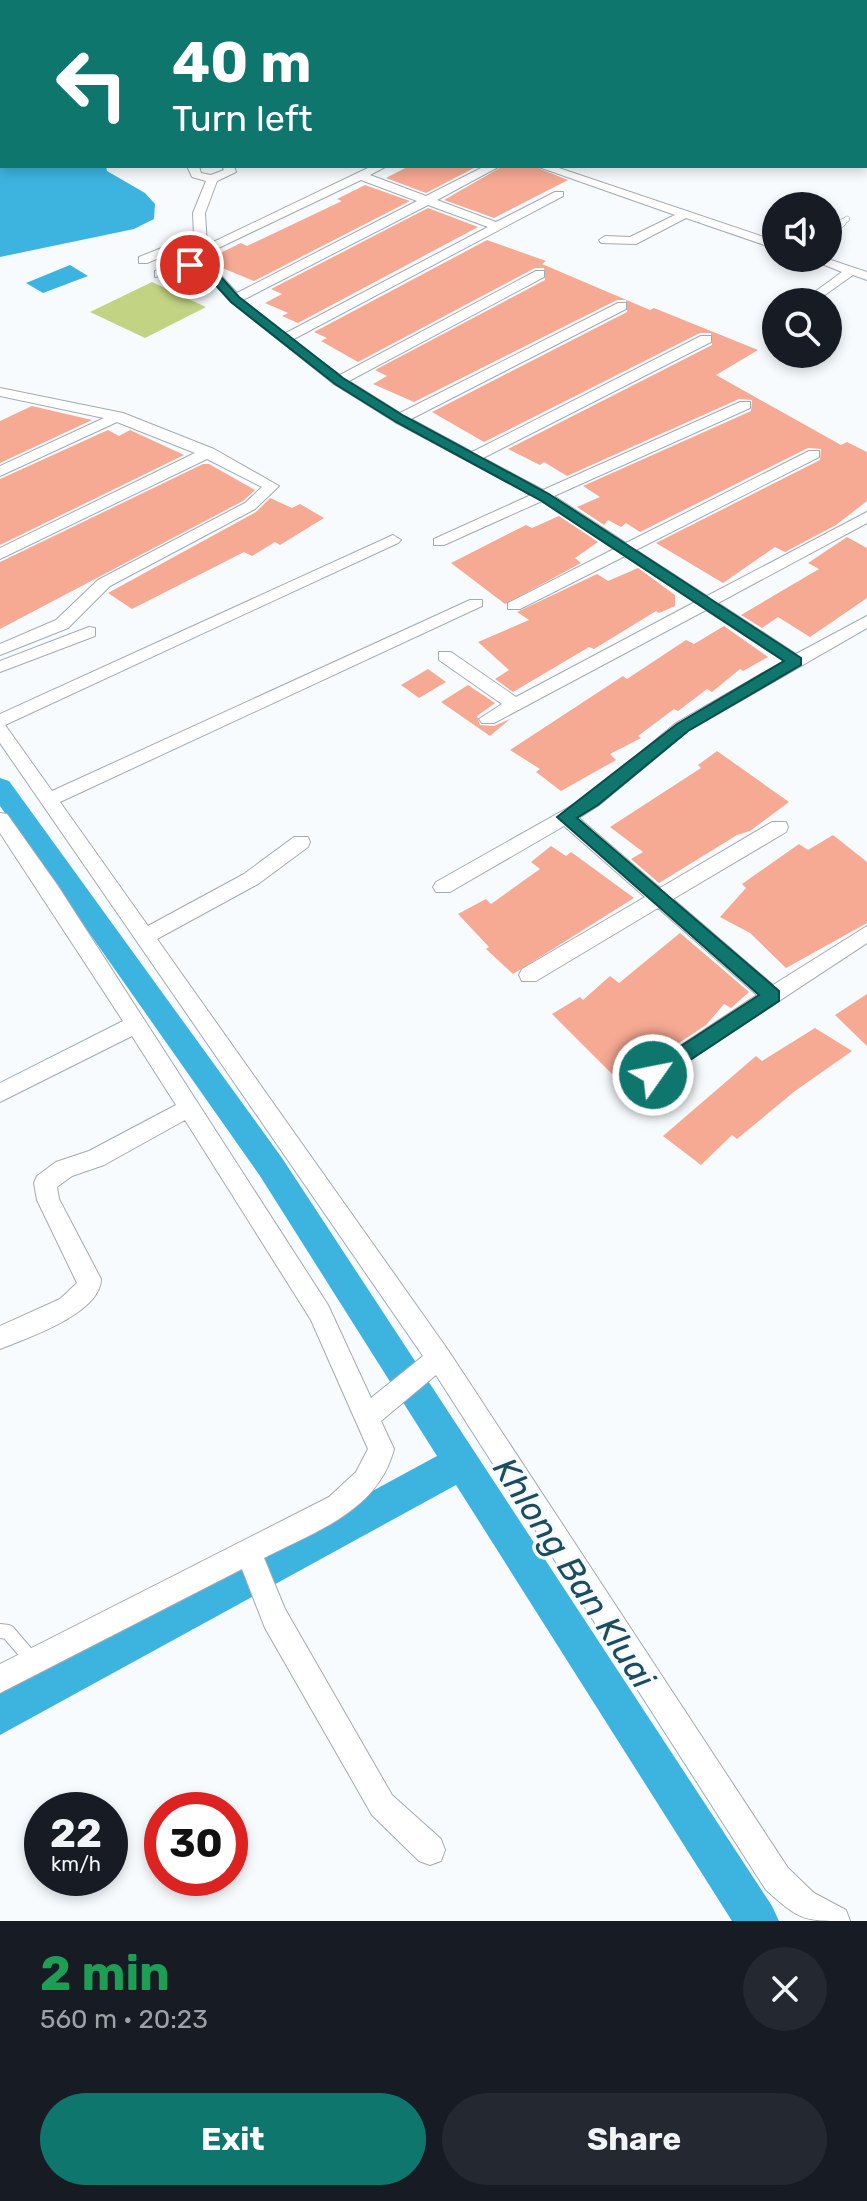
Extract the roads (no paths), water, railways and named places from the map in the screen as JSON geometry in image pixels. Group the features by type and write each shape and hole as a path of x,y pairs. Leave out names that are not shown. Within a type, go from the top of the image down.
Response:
{"street":[{"path":"194,168 196,175 212,179 230,172 229,168"},
{"path":"143,260 200,245 377,168"},
{"path":"235,299 490,168"},
{"path":"548,168 762,240"},
{"path":"362,176 498,227"},
{"path":"212,179 199,213 200,245 207,268 235,299 283,340 339,381 400,419 545,497 795,661"},
{"path":"283,340 559,194"},
{"path":"605,240 632,241 685,214"},
{"path":"159,274 190,265 207,268"},
{"path":"842,268 867,276"},
{"path":"827,288 851,271"},
{"path":"339,381 540,274"},
{"path":"400,419 622,306"},
{"path":"471,458 706,339"},
{"path":"0,402 7,393 80,405 118,416 209,452 272,486 250,506 104,583 62,624 0,650"},
{"path":"439,542 745,405"},
{"path":"0,472 118,416"},
{"path":"0,554 209,452"},
{"path":"514,606 814,454"},
{"path":"488,719 867,517"},
{"path":"0,721 393,540"},
{"path":"49,800 476,603"},
{"path":"443,887 593,801 682,727 867,621"},
{"path":"0,667 89,632"},
{"path":"445,656 514,704"},
{"path":"0,730 435,1361 777,1879 803,1904 835,1921"},
{"path":"566,817 772,996"},
{"path":"0,819 51,891 320,1313 381,1449 374,1471 365,1483 338,1506 251,1559 32,1660 0,1679"},
{"path":"529,975 779,827"},
{"path":"145,937 251,879 301,842"},
{"path":"653,1075 867,933"},
{"path":"0,1093 136,1024"},
{"path":"0,1338 68,1307 89,1288 89,1279 48,1200 45,1183 64,1169 96,1158 189,1108"},
{"path":"367,1417 435,1361"},
{"path":"251,1559 275,1618 382,1805 430,1850"}],"lane":[{"path":"842,223 847,219"},
{"path":"0,1631 8,1632 32,1660"}],"water":[{"path":"0,168 106,168 145,193 155,204 154,219 134,229 0,257"},
{"path":"70,265 88,276 43,293 26,283"}],"waterway":[{"path":"0,787 271,1167 757,1921"},
{"name":"Khlong Ban Kluai","path":"0,1715 460,1463"}]}
